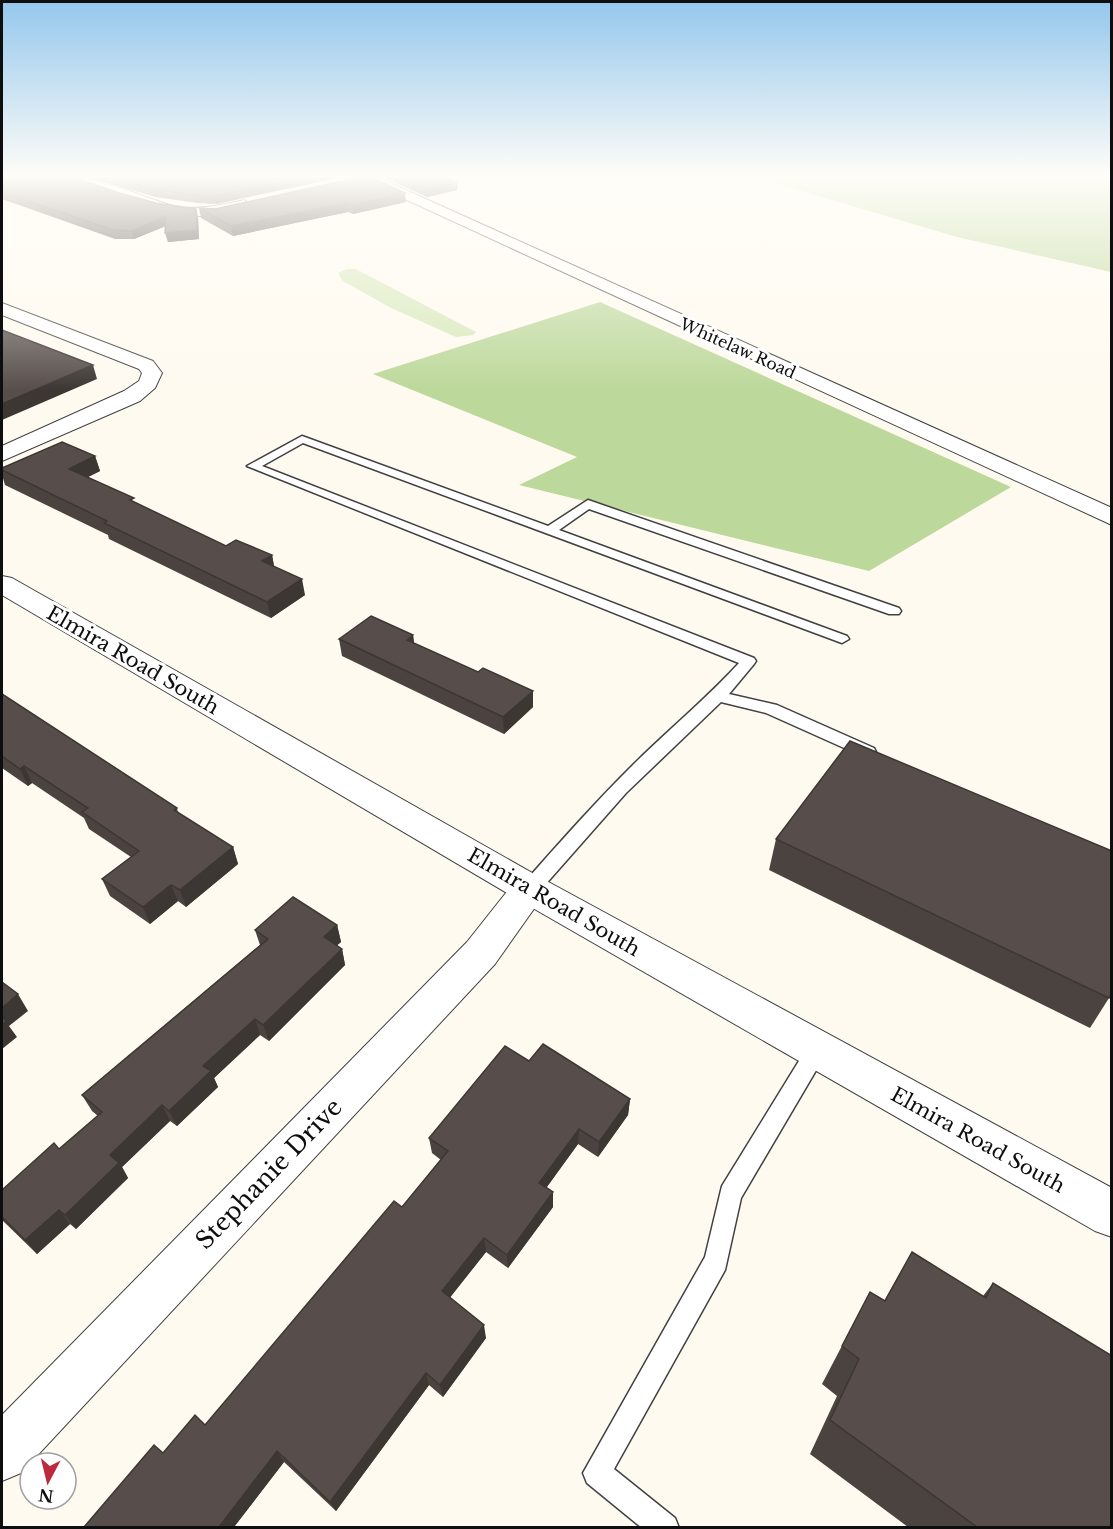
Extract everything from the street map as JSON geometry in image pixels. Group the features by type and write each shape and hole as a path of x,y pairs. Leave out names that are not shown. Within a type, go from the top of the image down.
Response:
{"street":[{"name":"Whitelaw Road","path":"520,248 1112,518"},
{"path":"2,309 146,365 152,373 148,384 132,396 2,454"},
{"name":"Elmira Road South","path":"2,584 530,889 1112,1214"},
{"name":"Stephanie Drive","path":"4,1448 481,953 530,889"}],"lane":[{"path":"530,889 582,827 688,721 718,696 748,661 253,466 302,439 842,639"},
{"path":"549,531 588,504 894,611"},
{"path":"718,696 771,709 888,760"},
{"path":"665,1527 597,1473 716,1261 730,1194 817,1050"}],"green space":[{"path":"1007,248 1111,248 1111,272"},
{"path":"347,269 356,269 476,332 473,335 456,337 391,308 343,281 338,273"},
{"path":"600,302 1011,487 869,571 519,485 577,457 373,374"}],"building":[{"path":"2,330 93,365 2,404"},
{"path":"62,442 95,456 69,469 134,498 130,500 226,546 236,540 272,555 262,561 302,579 267,602 104,523 107,521 2,470 2,468"},
{"path":"371,616 413,635 407,640 478,672 483,668 533,691 503,717 339,639"},
{"path":"2,694 233,847 180,890 171,885 143,907 102,879 139,851 82,812 88,808 24,766 20,769 2,756"},
{"path":"850,741 1112,851 1112,992 1109,998 776,839"},
{"path":"293,897 337,925 324,937 342,949 263,1025 255,1019 203,1066 211,1071 169,1111 162,1105 110,1155 119,1163 65,1215 59,1210 25,1240 2,1217 2,1190 54,1143 59,1149 102,1112 82,1095 268,939 255,930"},
{"path":"2,982 18,994 2,1008"},
{"path":"543,1044 630,1099 599,1142 579,1129 539,1183 553,1192 507,1255 484,1238 442,1291 484,1325 440,1385 426,1373 330,1502 277,1451 219,1527 84,1527 154,1445 163,1453 195,1415 205,1425 394,1201 402,1207 448,1151 429,1138 505,1046 529,1061"},
{"path":"912,1252 986,1298 993,1283 1112,1356 1112,1527 977,1527 830,1420 859,1359 842,1346 870,1292 885,1301"}]}
